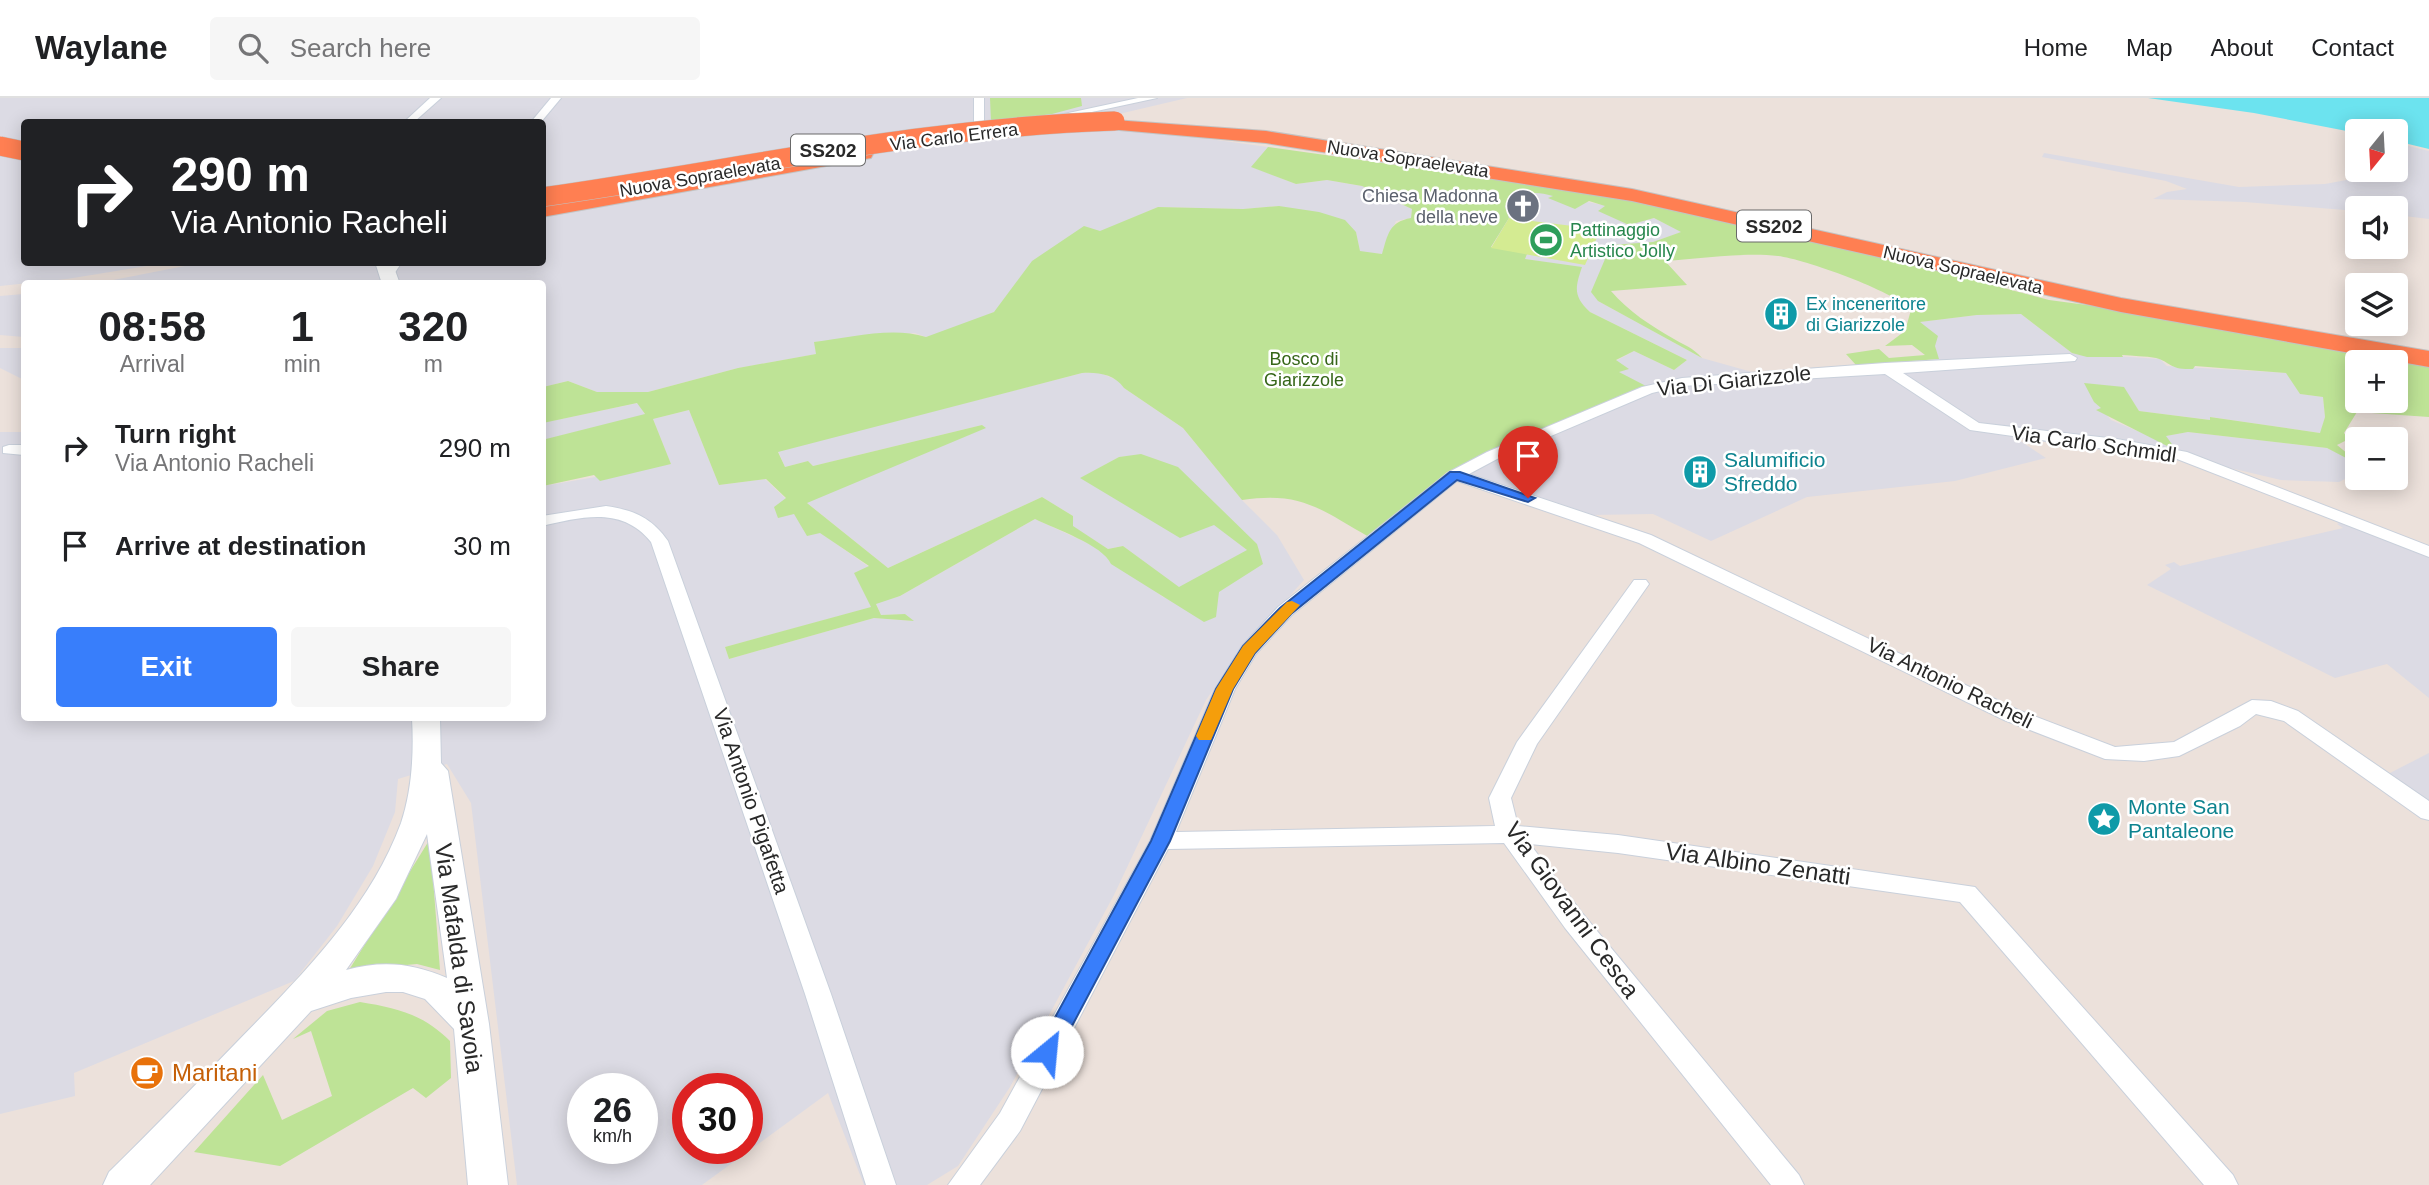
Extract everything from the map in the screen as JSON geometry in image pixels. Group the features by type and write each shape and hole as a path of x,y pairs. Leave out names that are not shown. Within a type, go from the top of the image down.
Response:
{"highway":[{"path":"546,197 731,161 954,124 1044,117 1115,117"},
{"name":"Nuova Sopraelevata","path":"1115,117 1532,178 1704,210 2155,312 2429,359"},
{"name":"Nuova Sopraelevata","path":"546,197 940,136 1115,117 1320,140 1661,195 2054,285 2241,321 2429,350"},
{"path":"546,210 877,152 986,138 1113,130 1219,135 1532,178"},
{"path":"0,138 21,149"},
{"path":"0,146 21,150"}],"street":[{"path":"412,119 436,98"},
{"path":"538,119 556,98"},
{"path":"979,98 979,130"},
{"name":"Via Carlo Errera","path":"546,197 875,141 1115,117 1152,98"},
{"name":"Via Carlo Errera","path":"546,210 636,190 979,130"},
{"name":"Via Di Giarizzole","path":"963,1185 1010,1122 1161,841 1224,689 1249,650 1285,611 1455,475 1493,455 1647,390 1682,382 1885,367 2070,358"},
{"name":"Via Carlo Schmidl","path":"1885,367 1975,427 2151,448 2195,460 2429,552"},
{"name":"Via Antonio Racheli","path":"1455,475 1576,514 1676,552 2011,715 2071,740 2113,754 2167,751 2179,749 2224,726 2252,707 2270,708 2291,716 2429,812"},
{"name":"Via Antonio Pigafetta","path":"546,520 575,513 606,512 635,516 651,528 659,541 818,994 881,1185"},
{"name":"Via Giovanni Cesca","path":"1640,584 1572,676 1511,771 1500,798 1502,817 1510,834 1574,921 1789,1185"},
{"path":"123,1185 300,1001 358,928 395,871 416,822 427,724"},
{"name":"Via Mafalda di Savoia","path":"427,724 471,1024 488,1185"},
{"name":"Via Albino Zenatti","path":"1161,841 1510,834 1618,844 1967,894 2223,1185"},
{"path":"300,1001 371,978 411,979 438,990 471,1024"}],"shaded area":[{"path":"0,98 1187,98 1123,113 1117,116 1114,128 1219,135 1209,139 1268,147 1252,167 1296,184 1327,180 1362,186 1412,209 1411,218 1396,221 1383,254 1360,252 1356,232 1279,206 1243,209 1158,207 1100,232 994,312 973,322 926,337 915,333 815,342 817,354 738,368 648,392 597,392 568,381 546,386 546,280 113,280 185,266 546,266 546,119 21,119 21,266 147,266 67,279 21,280 21,284 0,286"},
{"path":"2408,146 2429,151 2429,219 2408,216 2408,196 2345,196 2345,210 2245,202 2153,199 2167,192 2187,189 2166,181 2042,157 2044,153 2239,187 2325,184 2345,180 2408,182"},
{"path":"1536,191 1607,206 1599,210 1629,225 1654,218 1682,232 1653,242 1611,245 1598,301 1702,358 1752,372 1938,359 1935,346 1919,322 1977,315 2021,314 2072,353 2160,359 2167,366 2287,373 2300,394 2323,397 2325,417 2321,433 2211,417 2211,420 2139,411 2123,387 2102,409 2111,420 2164,442 2165,436 2188,432 2327,448 2345,457 2345,479 2339,482 2281,480 2226,467 2016,438 2046,458 1955,481 1807,497 1711,541 1653,514 1590,515 1455,469 1645,386 1618,372 1628,369 1614,362 1634,351 1674,370 1687,360 1590,312 1578,301 1574,290 1581,268 1524,259 1527,255 1495,249 1504,206 1520,195"},
{"path":"21,294 21,337 0,335 0,296"},
{"path":"0,348 21,348 21,378 0,368"},
{"path":"1098,372 1119,381 1124,388 1183,428 1242,500 1277,535 1304,580 1239,652 1206,700 1114,895 1010,1087 958,1166 927,1185 864,1185 828,1093 763,1140 763,1073 672,1073 672,1164 731,1164 702,1185 517,1185 471,803 447,764 398,779 395,812 373,866 337,926 294,981 74,1073 75,1096 0,1114 0,432 21,432 21,721 546,721 546,485 671,464 653,419 689,410 719,485 765,479 786,499 794,514 869,567 855,573 872,607 725,647 729,659 874,618 913,621 905,614 881,615 876,603 900,596 1035,519 1096,547 1163,597 1171,599 1204,622 1218,592 1263,563 1141,455 1119,457 1081,478 1214,524 1248,551 1179,588 1123,546 1108,549 1072,526 1073,516 1042,497 888,568 806,502 985,428 982,425 813,466 808,461 785,467 778,451 1082,373"},
{"path":"638,403 645,415 546,439 546,422"},
{"path":"2343,521 2429,556 2429,698 2387,664 2335,678 2147,585 2171,569 2165,565 2174,562 2180,566 2343,528 2337,524"},
{"path":"2429,753 2429,805 2386,775"}],"green space":[{"path":"990,98 1081,98 1082,106 1052,114 991,122"},
{"name":"Bosco di Giarizzole","path":"1268,147 1595,193 1882,256 2049,300 2117,309 2345,352 2345,413 2356,413 2348,427 2345,427 2345,441 2337,445 2345,452 2345,457 2327,448 2188,432 2166,436 2177,451 2096,410 2101,408 2094,402 2084,383 2124,387 2139,411 2210,420 2210,417 2320,433 2325,417 2323,397 2300,394 2286,373 2195,366 2193,369 2185,369 2152,357 2087,357 2072,353 2021,314 1977,315 1920,322 1938,336 1935,346 1939,359 1856,365 1846,354 1879,349 1889,358 1925,355 1912,345 1885,346 1905,331 1911,310 1887,294 1848,277 1778,256 1737,255 1665,261 1687,285 1611,291 1640,318 1692,349 1702,358 1598,301 1591,292 1611,245 1653,242 1681,232 1654,218 1629,225 1598,211 1605,206 1589,201 1575,209 1548,198 1553,196 1533,193 1517,198 1505,206 1509,218 1491,247 1527,254 1525,259 1582,267 1577,291 1590,312 1687,360 1674,370 1634,351 1616,360 1629,369 1619,372 1646,386 1447,472 1369,537 1323,511 1295,500 1242,500 1183,428 1111,377 1100,374 1082,373 778,452 785,467 808,461 813,466 982,425 986,428 807,503 888,568 1042,497 1073,516 1073,526 1108,549 1123,546 1179,587 1247,550 1214,525 1180,538 1080,478 1119,457 1141,454 1178,467 1257,544 1263,564 1219,592 1216,617 1204,622 1111,564 1099,550 1035,519 900,596 876,604 881,615 905,614 914,621 874,618 729,659 725,647 871,607 854,573 869,566 820,533 807,536 794,514 778,518 774,507 786,498 766,479 719,485 689,410 653,419 671,464 600,481 594,475 546,485 546,439 645,414 637,403 546,422 546,386 568,381 597,392 648,392 738,368 816,354 814,342 885,333 926,337 994,312 1032,261 1084,226 1100,231 1158,207 1243,209 1279,206 1319,212 1345,220 1356,232 1360,251 1382,254 1394,226 1411,218 1412,209 1362,186 1327,180 1296,184 1251,167"},
{"name":"Pattinaggio Artistico Jolly","path":"1509,218 1589,228 1585,230 1599,233 1585,265 1491,248"},
{"name":"Bosco di Giarizzole","path":"2408,362 2429,366 2429,417 2371,413 2408,413"},
{"path":"430,839 440,970 417,964 349,970"},
{"path":"360,1002 409,1014 440,1032 450,1041 451,1078 426,1098 413,1088 280,1166 194,1152 263,1075 282,1120 332,1096 311,1031 293,1039 327,1011"}],"water":[{"path":"2148,98 2429,98 2429,149 2408,144 2408,119 2345,119 2345,131 2254,113"}],"slow traffic":[{"path":"1205,736 1224,689 1249,650 1292,605"}],"place":[{"name":"Chiesa Madonna della neve","path":"1523,206"},
{"name":"Pattinaggio Artistico Jolly","path":"1546,240"},
{"name":"Ex inceneritore di Giarizzole","path":"1781,314"},
{"name":"Salumificio Sfreddo","path":"1700,472"},
{"name":"Monte San Pantaleone","path":"2104,819"},
{"name":"Maritani","path":"147,1073"}],"route":[{"path":"1047,1052 1161,841 1224,689 1249,650 1285,611 1455,475 1528,498"}]}
